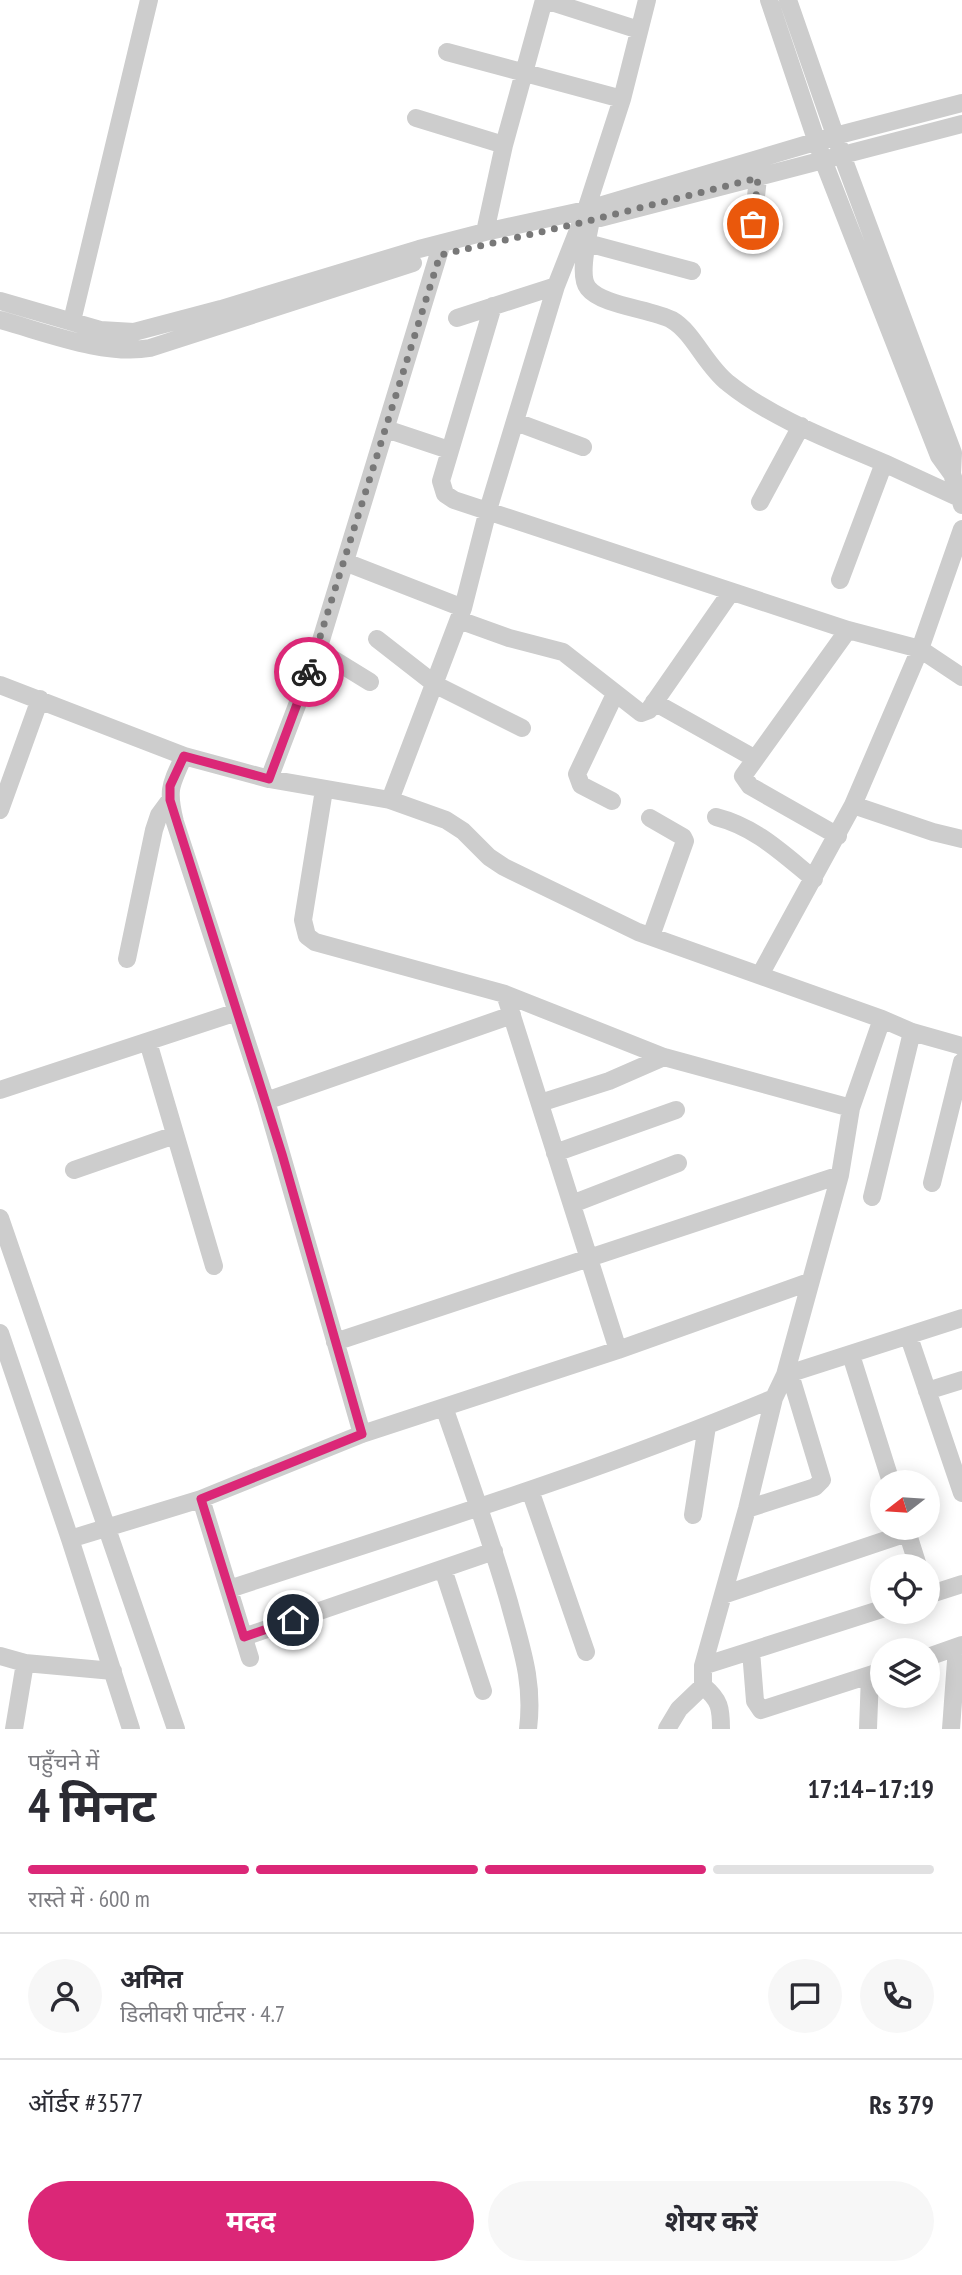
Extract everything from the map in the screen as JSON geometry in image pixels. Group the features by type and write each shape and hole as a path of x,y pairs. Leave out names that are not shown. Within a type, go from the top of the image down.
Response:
{"street":[{"path":"72,321 149,0"},
{"path":"485,232 504,145 544,0 639,30"},
{"path":"390,800 461,614 488,510 556,286 585,218 622,99 648,0"},
{"path":"769,0 823,160 939,456 952,474 962,505"},
{"path":"788,0 835,136 953,453 952,474"},
{"path":"447,52 622,99"},
{"path":"0,320 111,349 131,351 150,348 485,232 585,218 835,136 962,103"},
{"path":"416,118 504,145"},
{"path":"0,301 100,330 117,332 145,329 441,249 758,178 962,124"},
{"path":"753,224 758,178"},
{"path":"585,218 587,243 584,273 588,288 594,293 625,306 673,320 687,333 711,369 729,385 763,407 962,499"},
{"path":"587,243 692,271"},
{"path":"269,779 318,650 441,249"},
{"path":"457,318 556,286"},
{"path":"493,306 441,481 445,494 454,500 848,631 920,649 962,677"},
{"path":"145,329 150,348"},
{"path":"516,422 583,447"},
{"path":"760,502 801,425"},
{"path":"386,429 449,450"},
{"path":"840,580 884,463"},
{"path":"760,975 853,805 920,649 962,529"},
{"path":"345,562 509,638 563,652 641,713 649,710 731,592"},
{"path":"838,836 745,781 745,771 848,631"},
{"path":"377,639 436,685 522,728"},
{"path":"318,650 370,682"},
{"path":"0,685 184,756 269,779 390,800 446,820 463,831 489,857 504,867 650,936 912,1032 962,1046"},
{"path":"612,801 582,785 577,774 615,694"},
{"path":"0,810 40,699"},
{"path":"654,702 754,758"},
{"path":"184,756 170,786 170,800 266,1101 362,1434"},
{"path":"324,790 303,920 307,936 316,942 505,994 664,1057 851,1108"},
{"path":"127,959 154,831 159,815 170,800"},
{"path":"853,805 933,832 962,838"},
{"path":"716,817 742,825 758,834 814,879"},
{"path":"650,818 683,837 685,841 650,936"},
{"path":"505,994 618,1350"},
{"path":"0,1090 237,1012"},
{"path":"266,1101 512,1015"},
{"path":"667,1729 679,1709 703,1686 703,1666 747,1509 774,1398 788,1374 809,1282 840,1175 851,1108 882,1019"},
{"path":"872,1197 912,1032"},
{"path":"148,1042 214,1266"},
{"path":"540,1103 609,1081 664,1057"},
{"path":"932,1183 962,1062"},
{"path":"555,1153 676,1110"},
{"path":"74,1170 175,1135"},
{"path":"572,1204 678,1163"},
{"path":"335,1342 840,1175"},
{"path":"0,1218 176,1729"},
{"path":"70,1539 201,1499 362,1434 618,1350 809,1282"},
{"path":"788,1374 962,1318"},
{"path":"0,1333 131,1729"},
{"path":"909,1337 962,1493"},
{"path":"851,1355 887,1470"},
{"path":"747,1509 814,1488 822,1480 788,1374"},
{"path":"927,1391 962,1380"},
{"path":"229,1589 530,1490 708,1426 774,1398"},
{"path":"443,1407 494,1551 527,1669 531,1703 528,1729"},
{"path":"692,1515 708,1426"},
{"path":"530,1490 586,1652"},
{"path":"201,1499 250,1658"},
{"path":"723,1595 878,1540"},
{"path":"244,1637 494,1551"},
{"path":"443,1569 483,1690"},
{"path":"940,1591 962,1584"},
{"path":"703,1666 870,1613"},
{"path":"940,1653 959,1646 951,1729"},
{"path":"751,1651 755,1701 761,1710 870,1675"},
{"path":"0,1656 24,1663 113,1671"},
{"path":"15,1729 24,1663"},
{"path":"703,1686 715,1696 718,1703 721,1729"},
{"path":"868,1729 871,1708"}],"way so far":[{"path":"309,672 440,255 758,178 753,224"}],"route":[{"path":"293,1620 244,1637 201,1499 362,1434 259,1078 175,822 170,786 184,756 269,779 309,672"}]}
